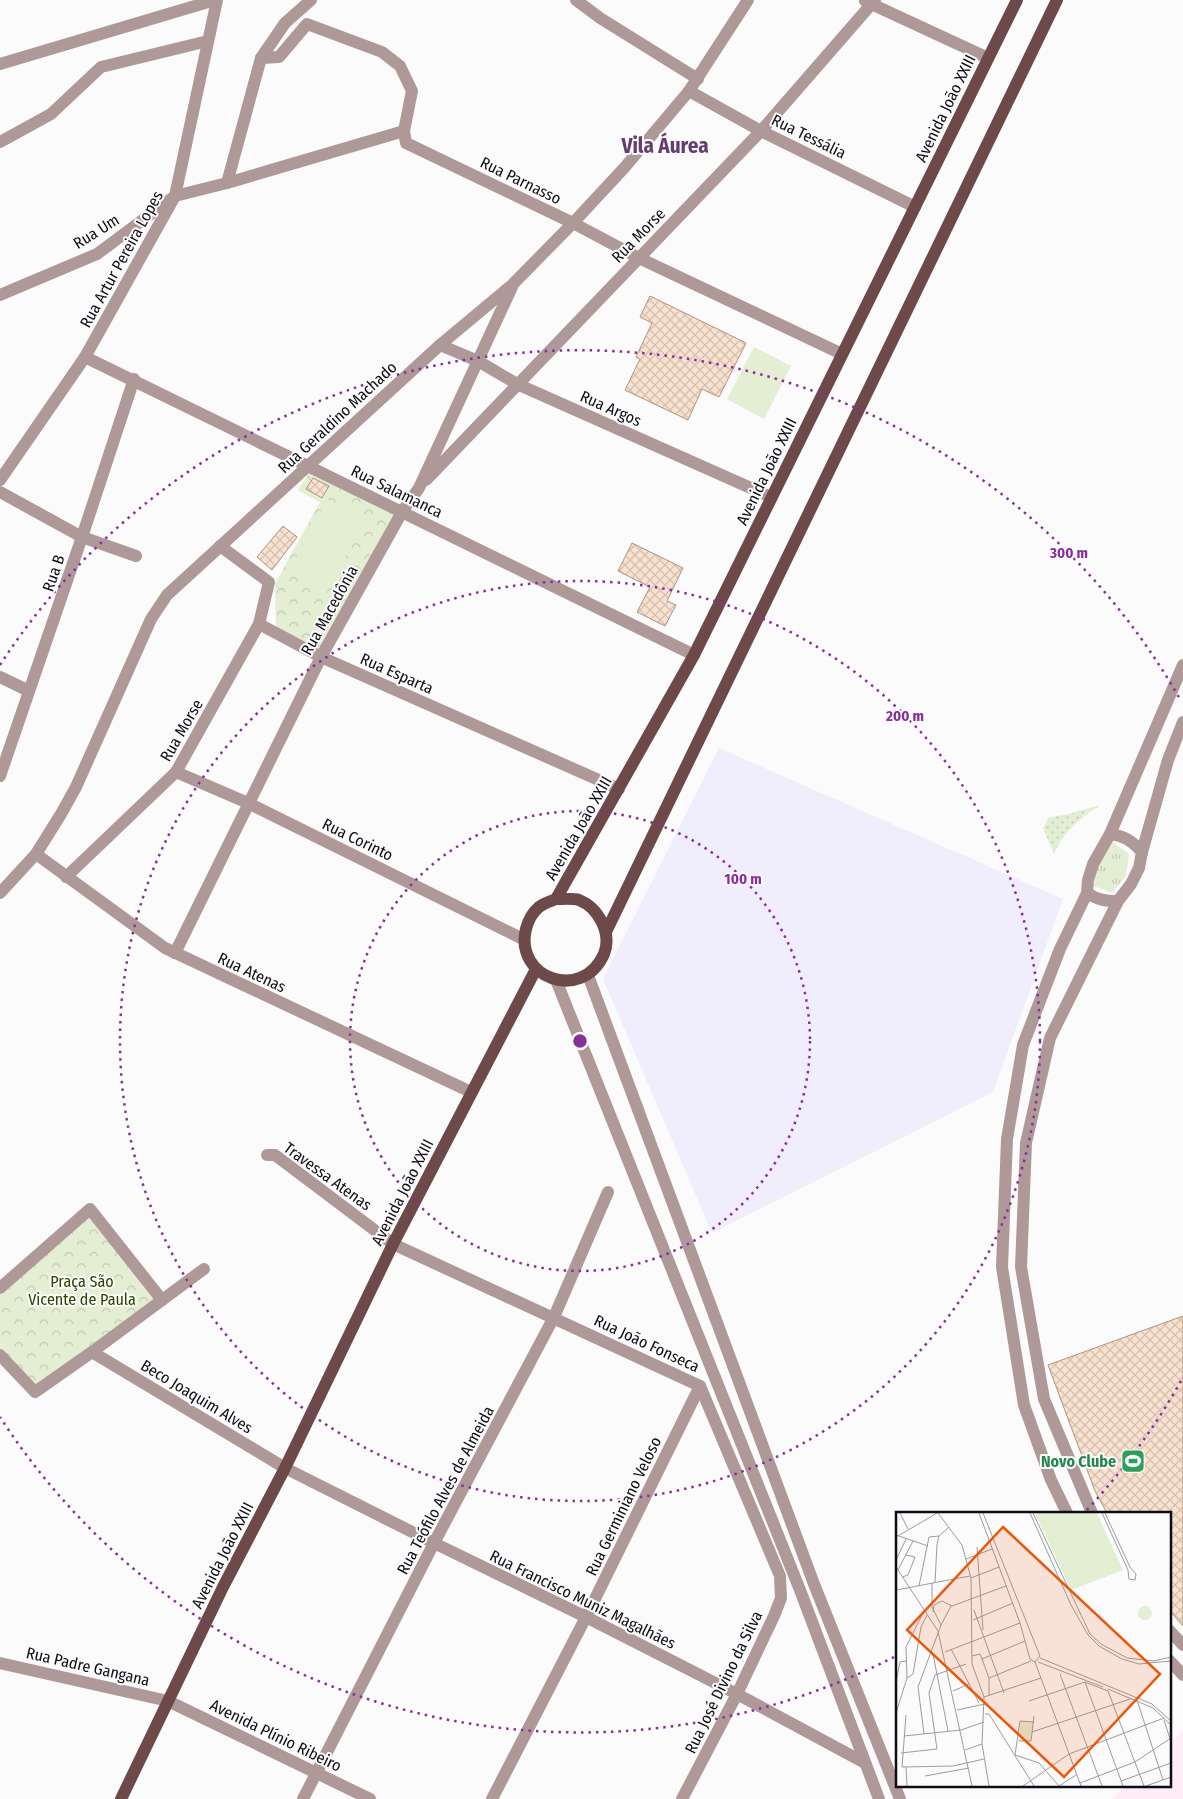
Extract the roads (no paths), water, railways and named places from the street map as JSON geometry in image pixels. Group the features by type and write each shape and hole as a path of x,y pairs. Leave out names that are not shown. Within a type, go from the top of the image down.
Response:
{"main road":[{"name":"Avenida João XXIII","path":"524,939 528,921 540,906 556,899 694,655 1017,0"},
{"path":"524,939 526,955 536,969 556,980 574,981 588,975 599,964 606,948 606,932 1057,0"},
{"path":"556,899 579,900 596,912 606,932"},
{"name":"Avenida João XXIII","path":"121,1799 223,1587 285,1468 393,1244 536,969"}],"street":[{"name":"Rua Artur Pereira Lopes","path":"0,480 85,357 175,196 216,0"},
{"path":"0,64 216,0"},
{"path":"227,183 261,58 285,23 311,0"},
{"path":"576,0 600,18 698,79"},
{"name":"Rua Geraldino Machado","path":"0,893 36,854 61,814 76,787 151,619 167,595 440,345 513,284 573,223 625,167 689,91 748,0"},
{"path":"870,1 988,58"},
{"name":"Rua Morse","path":"419,488 762,131 870,1"},
{"path":"175,196 227,183 404,131 412,91 400,66 382,52 307,24 279,58 261,58"},
{"path":"0,142 51,114 101,68 208,41"},
{"name":"Rua Tessália","path":"689,91 762,131 915,207"},
{"name":"Rua Parnasso","path":"404,131 406,143 573,223 639,258 842,354"},
{"name":"Rua Um","path":"5,294 97,254 175,196"},
{"name":"Rua Macedônia","path":"175,953 321,657 402,512 419,488 513,284"},
{"path":"0,304 5,294"},
{"name":"Rua Argos","path":"440,345 478,361 517,384 771,497"},
{"name":"Rua Salamanca","path":"85,357 134,379 307,466 694,655"},
{"name":"Rua B","path":"0,776 134,379"},
{"path":"0,492 82,536 136,556"},
{"path":"220,546 269,582 259,624"},
{"name":"Rua Morse","path":"66,877 176,772 259,624"},
{"name":"Rua Esparta","path":"259,624 321,657 619,789"},
{"path":"1067,1512 1051,1480 1024,1405 1002,1267 1007,1139 1023,1045 1060,949 1087,893 1088,880 1093,864 1110,834 1183,665"},
{"path":"0,677 29,691"},
{"path":"1092,1512 1044,1399 1021,1267 1026,1143 1050,1038 1118,901 1136,876 1168,760 1183,722"},
{"name":"Rua Corinto","path":"176,772 248,803 524,939"},
{"path":"1110,834 1123,836 1142,852"},
{"name":"Rua Atenas","path":"36,854 165,948 471,1092"},
{"path":"1087,893 1104,901 1118,901"},
{"path":"588,975 814,1584 900,1799"},
{"path":"556,980 800,1590 879,1799"},
{"name":"Travessa Atenas","path":"267,1155 274,1155 393,1244"},
{"name":"Rua Teófilo Alves de Almeida","path":"303,1799 434,1544 554,1317 608,1192"},
{"path":"0,1288 90,1209 162,1300"},
{"name":"Rua João Fonseca","path":"393,1244 700,1386 780,1576"},
{"path":"1002,1267 1021,1267"},
{"path":"0,1355 35,1392 204,1269"},
{"name":"Beco Joaquim Alves","path":"92,1352 285,1468"},
{"name":"Rua Germiniano Veloso","path":"492,1799 586,1617 700,1386"},
{"name":"Rua Francisco Muniz Magalhães","path":"285,1468 434,1544 586,1617 737,1694 865,1763"},
{"name":"Rua José Divino da Silva","path":"682,1799 737,1694 774,1616 781,1598 780,1576"},
{"path":"1170,1631 1183,1645"},
{"path":"1170,1661 1183,1675"},
{"name":"Rua Padre Gangana","path":"0,1663 168,1701"},
{"name":"Avenida Plínio Ribeiro","path":"168,1701 370,1799"}],"place":[{"name":"Novo Clube","path":"1133,1461"}],"district":[{"name":"Vila Áurea","path":"665,146"}],"park label":[{"name":"Praça São Vicente de Paula","path":"82,1290"}]}
